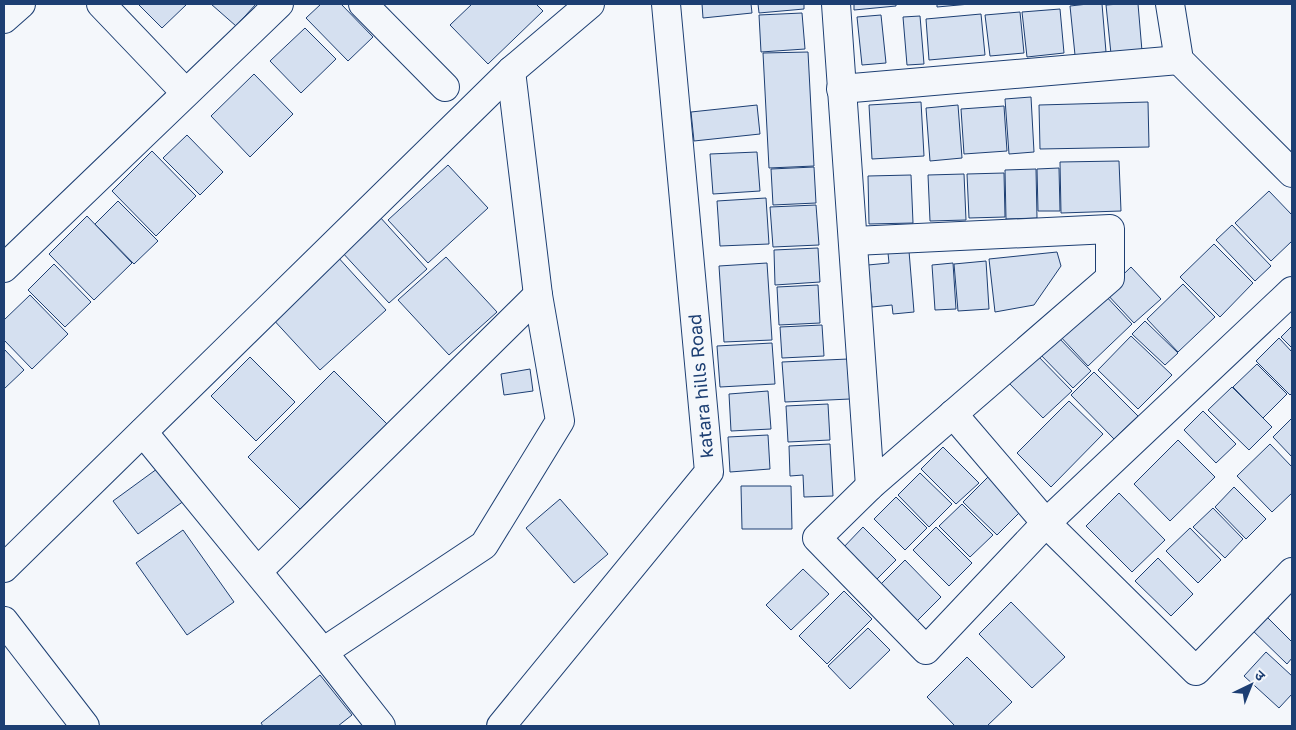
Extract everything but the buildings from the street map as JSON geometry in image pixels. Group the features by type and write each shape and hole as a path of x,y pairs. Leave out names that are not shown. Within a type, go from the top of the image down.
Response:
{"street":[{"path":"4,20 21,4"},
{"path":"101,4 185,92"},
{"path":"4,268 278,4"},
{"path":"363,4 445,87"},
{"path":"4,568 511,71 590,4"},
{"name":"katara hills Road","path":"501,726 709,472 666,4"},
{"path":"836,4 870,486"},
{"path":"1170,4 1179,60 1292,173"},
{"path":"841,89 1179,60"},
{"path":"324,652 484,544 560,421 538,294 511,71"},
{"path":"854,242 1110,229 1110,278 870,486 817,538 926,650 1046,523 1292,291"},
{"path":"258,571 538,294"},
{"path":"953,414 1046,523 1196,671 1292,572"},
{"path":"143,432 324,652 381,726"},
{"path":"4,621 85,726"}]}
